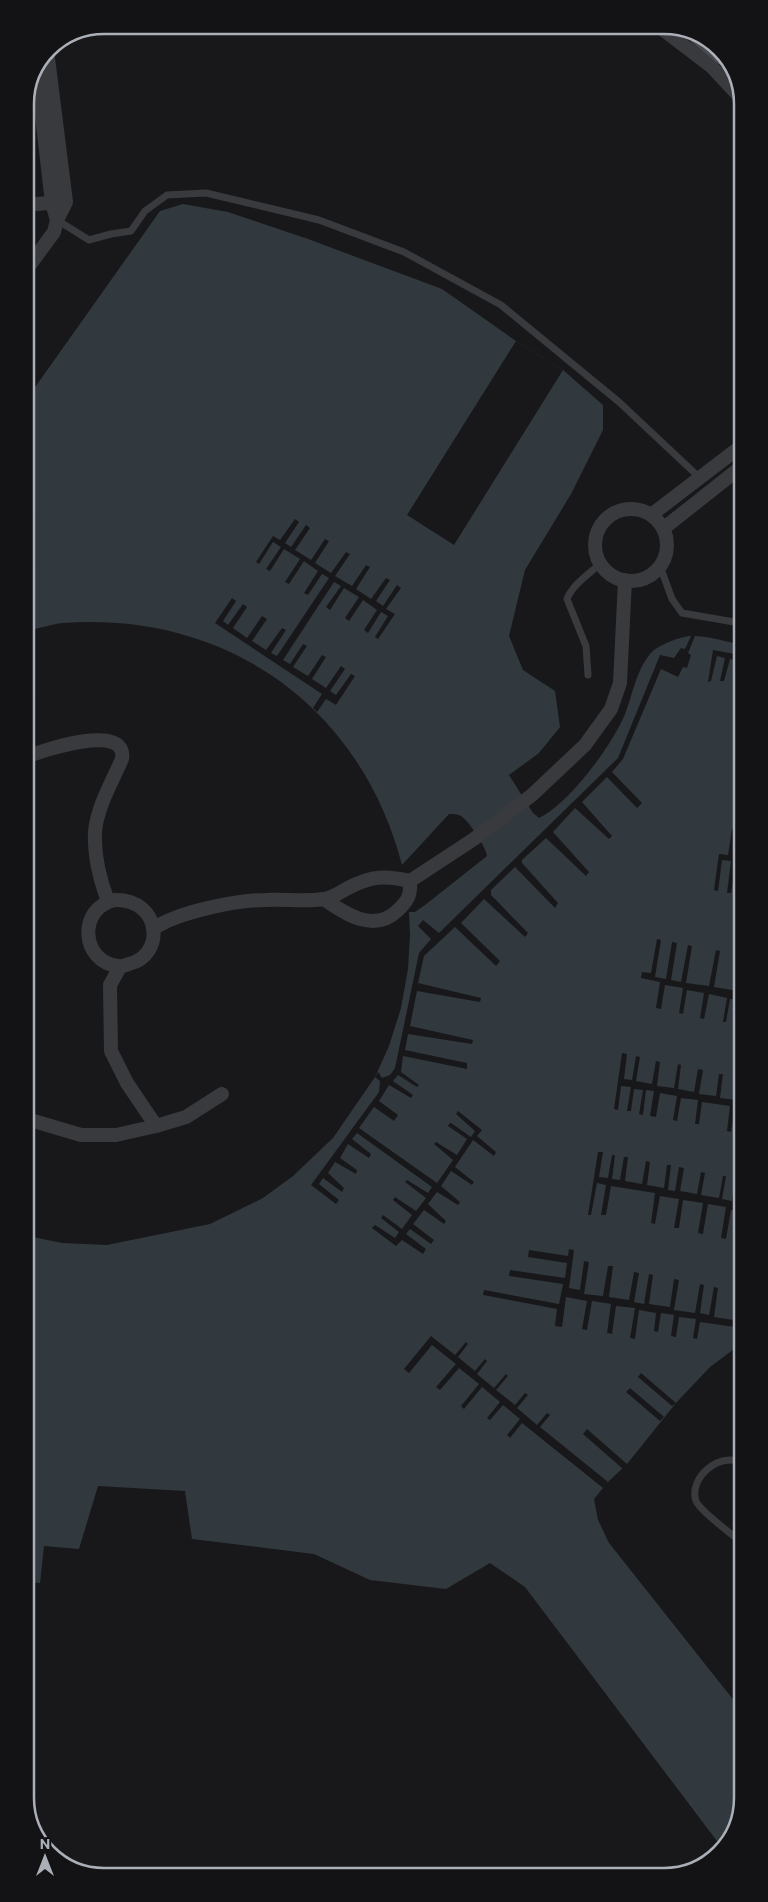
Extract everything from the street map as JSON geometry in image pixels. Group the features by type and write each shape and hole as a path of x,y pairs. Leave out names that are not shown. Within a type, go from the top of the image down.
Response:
{"street":[{"path":"669,34 712,67 733,89"},
{"path":"34,259 54,232 57,220 66,202 39,80"},
{"path":"39,80 52,203 57,220"},
{"path":"34,204 66,202"},
{"path":"651,515 734,452"},
{"path":"664,528 734,473"},
{"path":"629,509 641,510 651,515 664,528 668,548 660,566 645,578 635,581 625,580 614,576 600,564 595,548 596,537 600,526 608,517 618,511 629,509"},
{"path":"153,929 165,921 235,903 263,900 324,899 373,877 392,876 410,880 474,839 532,794 585,745 611,708 620,683 625,580"},
{"path":"34,753 69,743 100,741 112,742 120,746 123,753 122,759 100,812 95,832 101,883 108,901"},
{"path":"324,899 356,918 379,921 393,915 407,902 410,880"},
{"path":"124,900 140,906 151,920 153,929 153,939 149,949 133,963 120,967 97,956 88,940 89,922 92,914 108,901 124,900"},
{"path":"120,967 110,985 111,1051 127,1083 156,1126"},
{"path":"34,1121 81,1135 116,1135 186,1117 222,1094"}],"lane":[{"path":"57,220 89,240 111,234 131,232 145,211 167,195 206,192 319,220 404,252 501,305 619,402 700,478"},
{"path":"588,675 584,640 567,599 577,584 600,564"},
{"path":"660,566 672,599 682,613 734,622"},
{"path":"734,1460 720,1460 710,1467 700,1477 694,1494 697,1504 734,1536"}],"shaded area":[{"path":"183,204 228,212 308,239 442,289 516,341 563,370 603,405 603,430 571,494 525,570 509,636 523,670 555,691 560,727 539,753 509,775 533,813 539,818 551,811 576,787 611,741 625,714 641,668 653,651 669,642 691,636 734,643 734,1349 710,1367 676,1403 627,1464 594,1499 598,1520 609,1543 734,1701 734,1807 729,1825 718,1842 525,1587 490,1563 446,1589 370,1580 314,1554 192,1539 185,1491 98,1486 79,1549 44,1546 40,1583 34,1582 34,1237 62,1243 107,1245 210,1224 263,1198 293,1176 333,1138 375,1077 389,1046 401,1008 408,969 409,912 415,912 425,905 487,856 468,823 461,816 449,814 402,865 382,809 355,759 320,716 279,680 232,653 179,634 123,623 63,623 34,629 34,389 160,211"}],"pier":[{"path":"516,341 563,370 454,545 407,515"},
{"path":"295,519 299,522 285,543 291,547 306,525 310,528 295,550 311,560 325,539 329,541 315,563 331,573 346,552 350,554 335,576 352,586 366,565 370,567 356,589 371,599 386,578 390,580 376,601 383,606 397,585 401,588 386,609 395,614 378,639 375,637 388,616 381,612 368,633 364,630 377,610 363,600 349,621 345,618 359,597 344,588 330,610 326,607 341,586 334,582 283,660 290,664 303,644 307,646 293,667 308,676 322,655 326,657 312,679 326,688 341,666 345,669 330,691 336,695 351,674 355,676 336,705 326,699 317,712 313,708 322,694 215,623 232,598 236,601 223,621 228,625 243,604 247,607 233,628 247,638 262,616 267,619 252,641 266,650 282,628 286,630 271,653 277,656 329,578 322,574 308,595 304,593 318,571 304,561 289,584 285,582 300,559 284,549 270,571 266,569 281,547 273,542 259,564 256,562 273,536 280,540"},
{"path":"691,636 695,636 688,653 691,655 687,668 683,667 678,677 661,669 623,759 612,772 642,803 637,808 607,777 582,802 612,836 609,839 575,808 553,832 589,872 586,876 546,838 522,860 522,863 558,903 555,908 515,867 491,890 491,895 528,933 525,937 484,899 461,923 500,961 496,966 455,927 424,956 418,983 481,998 480,1002 417,991 410,1026 473,1040 472,1044 408,1034 405,1050 467,1063 467,1069 403,1056 401,1072 419,1085 417,1087 398,1075 393,1081 413,1095 411,1098 389,1085 379,1101 398,1115 394,1121 374,1107 359,1128 437,1183 453,1160 434,1144 436,1142 457,1155 467,1139 448,1126 449,1124 451,1123 471,1137 475,1131 456,1114 458,1111 482,1130 477,1136 496,1152 494,1156 473,1140 455,1167 474,1182 472,1185 451,1171 441,1186 460,1202 458,1205 437,1192 428,1204 446,1221 444,1224 424,1210 413,1224 434,1240 431,1244 410,1229 406,1234 426,1249 423,1254 402,1240 396,1246 372,1228 375,1225 395,1238 399,1232 381,1218 383,1215 402,1229 412,1215 393,1200 395,1197 416,1211 426,1198 405,1182 407,1180 428,1193 432,1187 357,1133 352,1139 371,1154 369,1158 348,1144 340,1158 357,1170 356,1174 335,1162 328,1173 344,1188 342,1192 323,1178 319,1184 339,1200 336,1204 311,1185 379,1092 380,1081 375,1077 378,1072 382,1078 390,1075 395,1068 419,953 431,939 418,926 423,920 439,933 618,758 660,655 674,658 681,648 685,649"},
{"path":"713,650 734,654 734,659 730,659 724,681 720,681 725,658 717,656 711,681 708,682"},
{"path":"732,829 734,829 734,875 731,893 727,893 731,861 722,860 718,891 714,890 719,854 728,855"},
{"path":"657,939 661,940 655,977 666,979 672,942 677,943 671,980 681,982 688,945 692,946 686,983 709,986 716,950 720,951 714,987 734,990 734,999 730,999 726,1022 723,1022 727,998 709,994 704,1019 700,1018 704,993 687,990 683,1014 679,1013 683,988 665,985 661,1009 656,1008 660,982 641,978 642,972 651,973"},
{"path":"622,1053 627,1054 624,1079 632,1080 636,1056 640,1057 636,1081 652,1084 656,1061 660,1062 657,1086 674,1088 678,1064 681,1065 678,1089 694,1092 698,1069 703,1070 699,1094 716,1096 719,1074 723,1074 720,1098 734,1100 731,1132 727,1131 730,1106 702,1102 699,1124 695,1124 698,1100 681,1098 677,1121 673,1120 677,1096 660,1093 656,1117 650,1116 654,1091 646,1090 643,1115 639,1114 643,1090 634,1089 631,1111 627,1111 631,1087 621,1086 618,1110 614,1109"},
{"path":"598,1152 603,1152 599,1177 608,1178 612,1155 615,1155 612,1179 620,1180 624,1157 628,1157 625,1181 642,1184 646,1161 650,1162 647,1185 664,1188 667,1165 671,1165 668,1190 675,1191 679,1167 684,1168 680,1191 697,1194 701,1172 705,1173 701,1195 719,1198 723,1176 726,1176 722,1199 732,1201 734,1186 734,1211 731,1210 726,1239 721,1238 726,1207 708,1204 703,1234 698,1233 703,1203 683,1200 679,1228 674,1228 679,1199 660,1196 655,1224 651,1223 655,1193 611,1186 606,1215 601,1215 606,1185 597,1183 591,1215 588,1215"},
{"path":"569,1249 574,1250 569,1288 580,1290 584,1261 589,1262 584,1294 603,1296 608,1266 613,1266 609,1297 629,1300 634,1272 639,1273 634,1302 644,1304 649,1274 653,1275 649,1304 670,1307 674,1279 679,1280 674,1310 695,1313 700,1284 704,1285 700,1313 709,1315 714,1287 718,1288 714,1317 733,1320 734,1314 734,1327 700,1322 697,1339 693,1338 696,1319 679,1317 676,1337 671,1336 674,1315 661,1313 658,1332 654,1331 656,1313 639,1310 635,1339 630,1338 635,1308 616,1306 612,1334 607,1333 611,1304 592,1301 587,1330 582,1329 587,1301 566,1297 562,1327 555,1326 557,1309 483,1295 484,1290 559,1304 563,1284 509,1276 510,1270 565,1278 567,1263 528,1257 529,1250 568,1256"},
{"path":"431,1336 455,1355 466,1342 468,1344 458,1357 475,1371 485,1359 487,1361 477,1374 494,1388 506,1374 508,1376 496,1390 515,1405 525,1393 528,1395 517,1408 537,1425 547,1413 550,1415 540,1427 608,1482 603,1488 522,1423 510,1438 507,1435 520,1419 503,1405 490,1420 487,1418 500,1402 482,1387 464,1409 461,1406 479,1384 459,1368 440,1390 436,1387 456,1364 432,1345 409,1373 404,1369"},
{"path":"641,1373 676,1403 672,1406 638,1377"},
{"path":"630,1388 664,1417 660,1421 626,1392"},
{"path":"587,1429 627,1464 623,1469 583,1434"}]}
